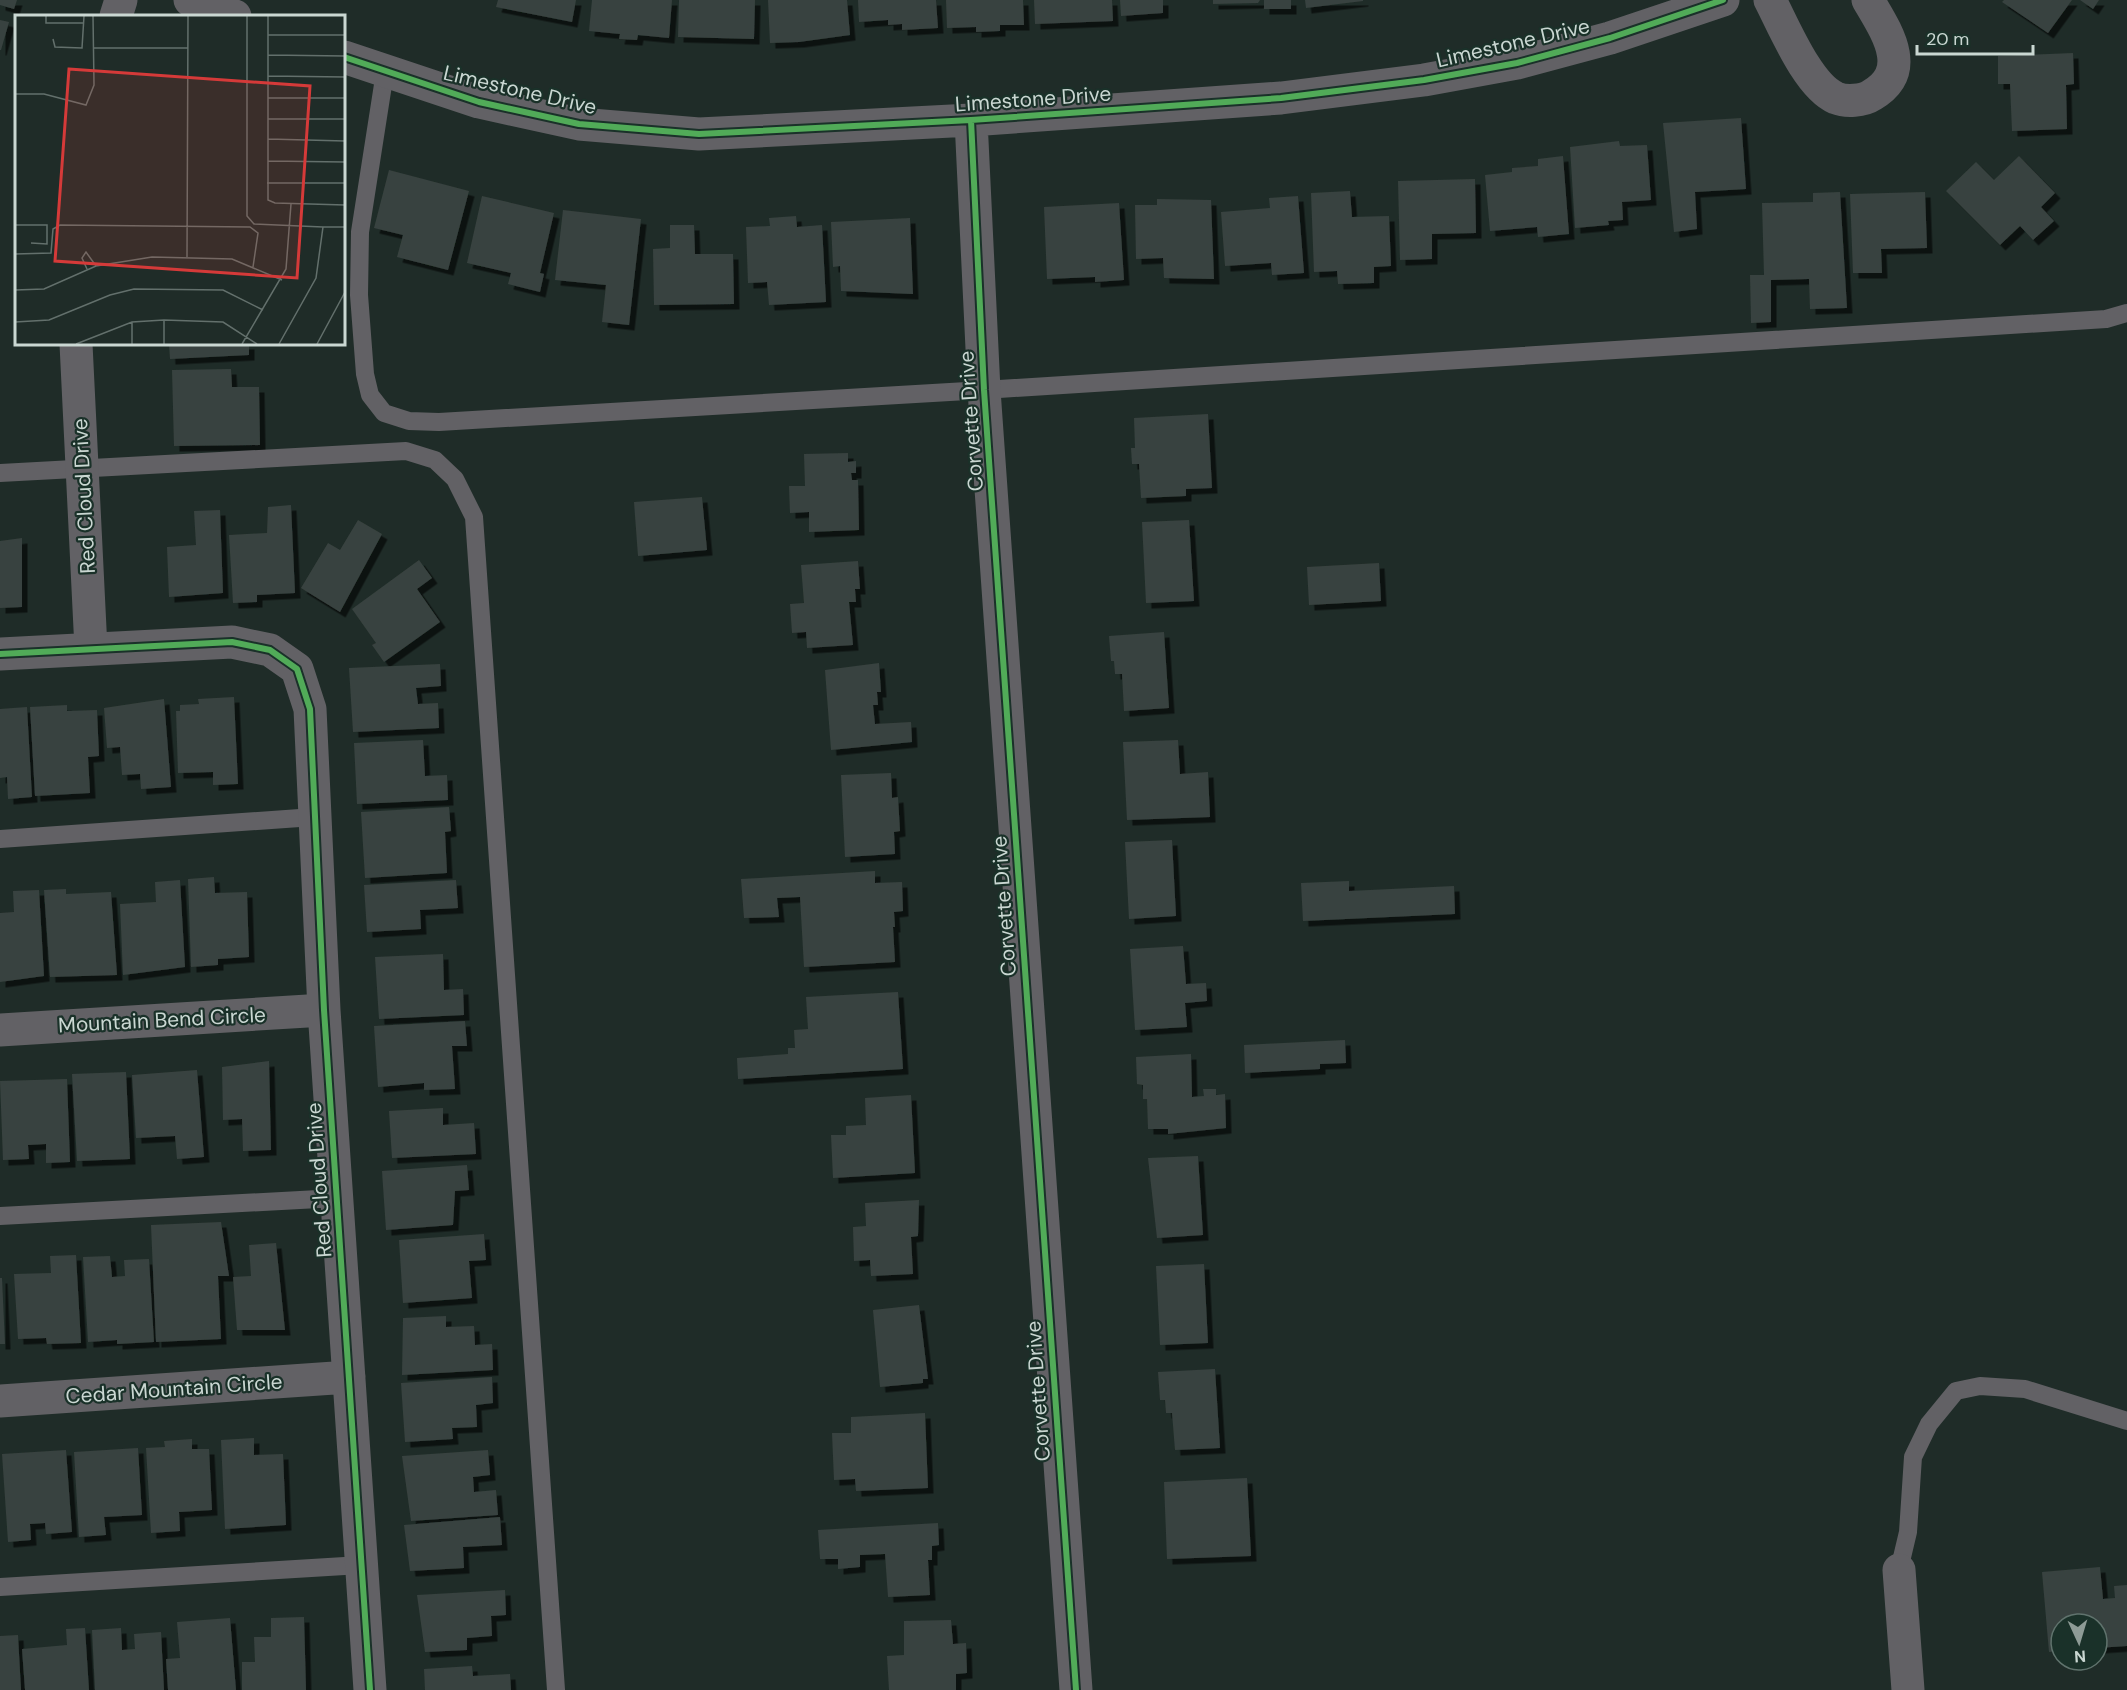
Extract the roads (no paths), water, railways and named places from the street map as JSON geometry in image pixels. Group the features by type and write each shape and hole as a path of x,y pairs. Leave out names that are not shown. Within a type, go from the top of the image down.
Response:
{"street":[{"path":"116,15 121,0"},
{"path":"190,0 232,15"},
{"name":"Limestone Drive","path":"345,57 479,102 579,124 699,134 971,120 1281,98 1424,80 1517,63 1610,38 1724,0"},
{"path":"1770,0 1812,79 1836,98 1863,100 1885,87 1893,67 1892,42 1868,0"},
{"name":"Corvette Drive","path":"971,120 984,390 1076,1690"},
{"name":"Red Cloud Drive","path":"76,345 91,649 232,642 270,650 297,669 310,710 324,1010 370,1690"},
{"path":"0,654 91,649"},
{"name":"Mountain Bend Circle","path":"0,1030 324,1010"},
{"name":"Cedar Mountain Circle","path":"0,1401 349,1377"},
{"path":"1899,1570 1908,1690"}],"lane":[{"path":"385,72 360,232 358,265 365,374 370,395 384,413 409,421 439,422 984,390 2094,320 2127,313"},
{"path":"0,473 406,451 435,460 455,479 474,518 556,1690"},
{"path":"0,839 314,817"},
{"path":"0,1216 337,1198"},
{"path":"1899,1570 1908,1532 1914,1457 1929,1424 1956,1391 1980,1386 2025,1389 2127,1420"},
{"path":"0,1587 361,1565"}]}
